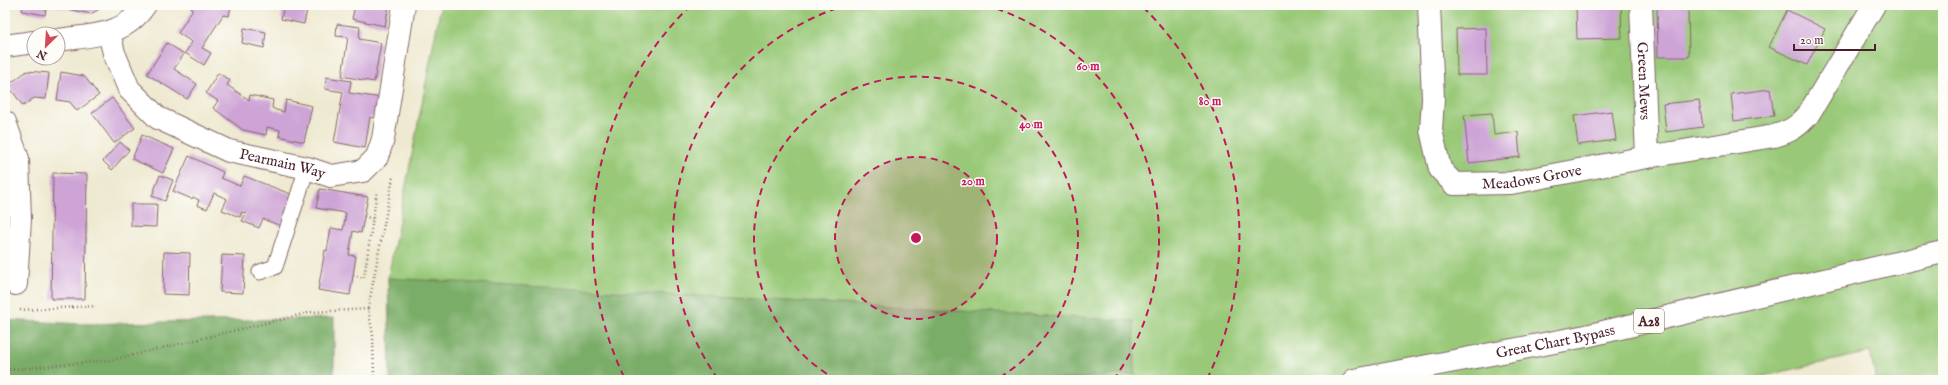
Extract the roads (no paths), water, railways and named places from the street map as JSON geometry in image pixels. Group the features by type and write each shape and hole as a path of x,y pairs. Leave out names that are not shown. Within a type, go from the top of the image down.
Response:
{"street":[{"path":"66,39 109,33 137,16 145,5"},
{"name":"Pearmain Way","path":"109,33 114,53 129,89 158,118 229,151 307,168 331,176 363,171 377,157 382,139 404,5"},
{"name":"Meadows Grove","path":"1429,5 1433,99 1431,130 1440,169 1454,184 1511,183 1647,157 1774,136 1791,131 1808,115 1874,5"},
{"name":"Green Mews","path":"1641,5 1647,157"},
{"path":"5,46 26,43"},
{"path":"5,122 18,159 20,219 11,284"},
{"name":"Great Chart Bypass","path":"1354,380 1586,336 1943,252"}],"lane":[{"path":"260,272 275,267 307,168"}]}
